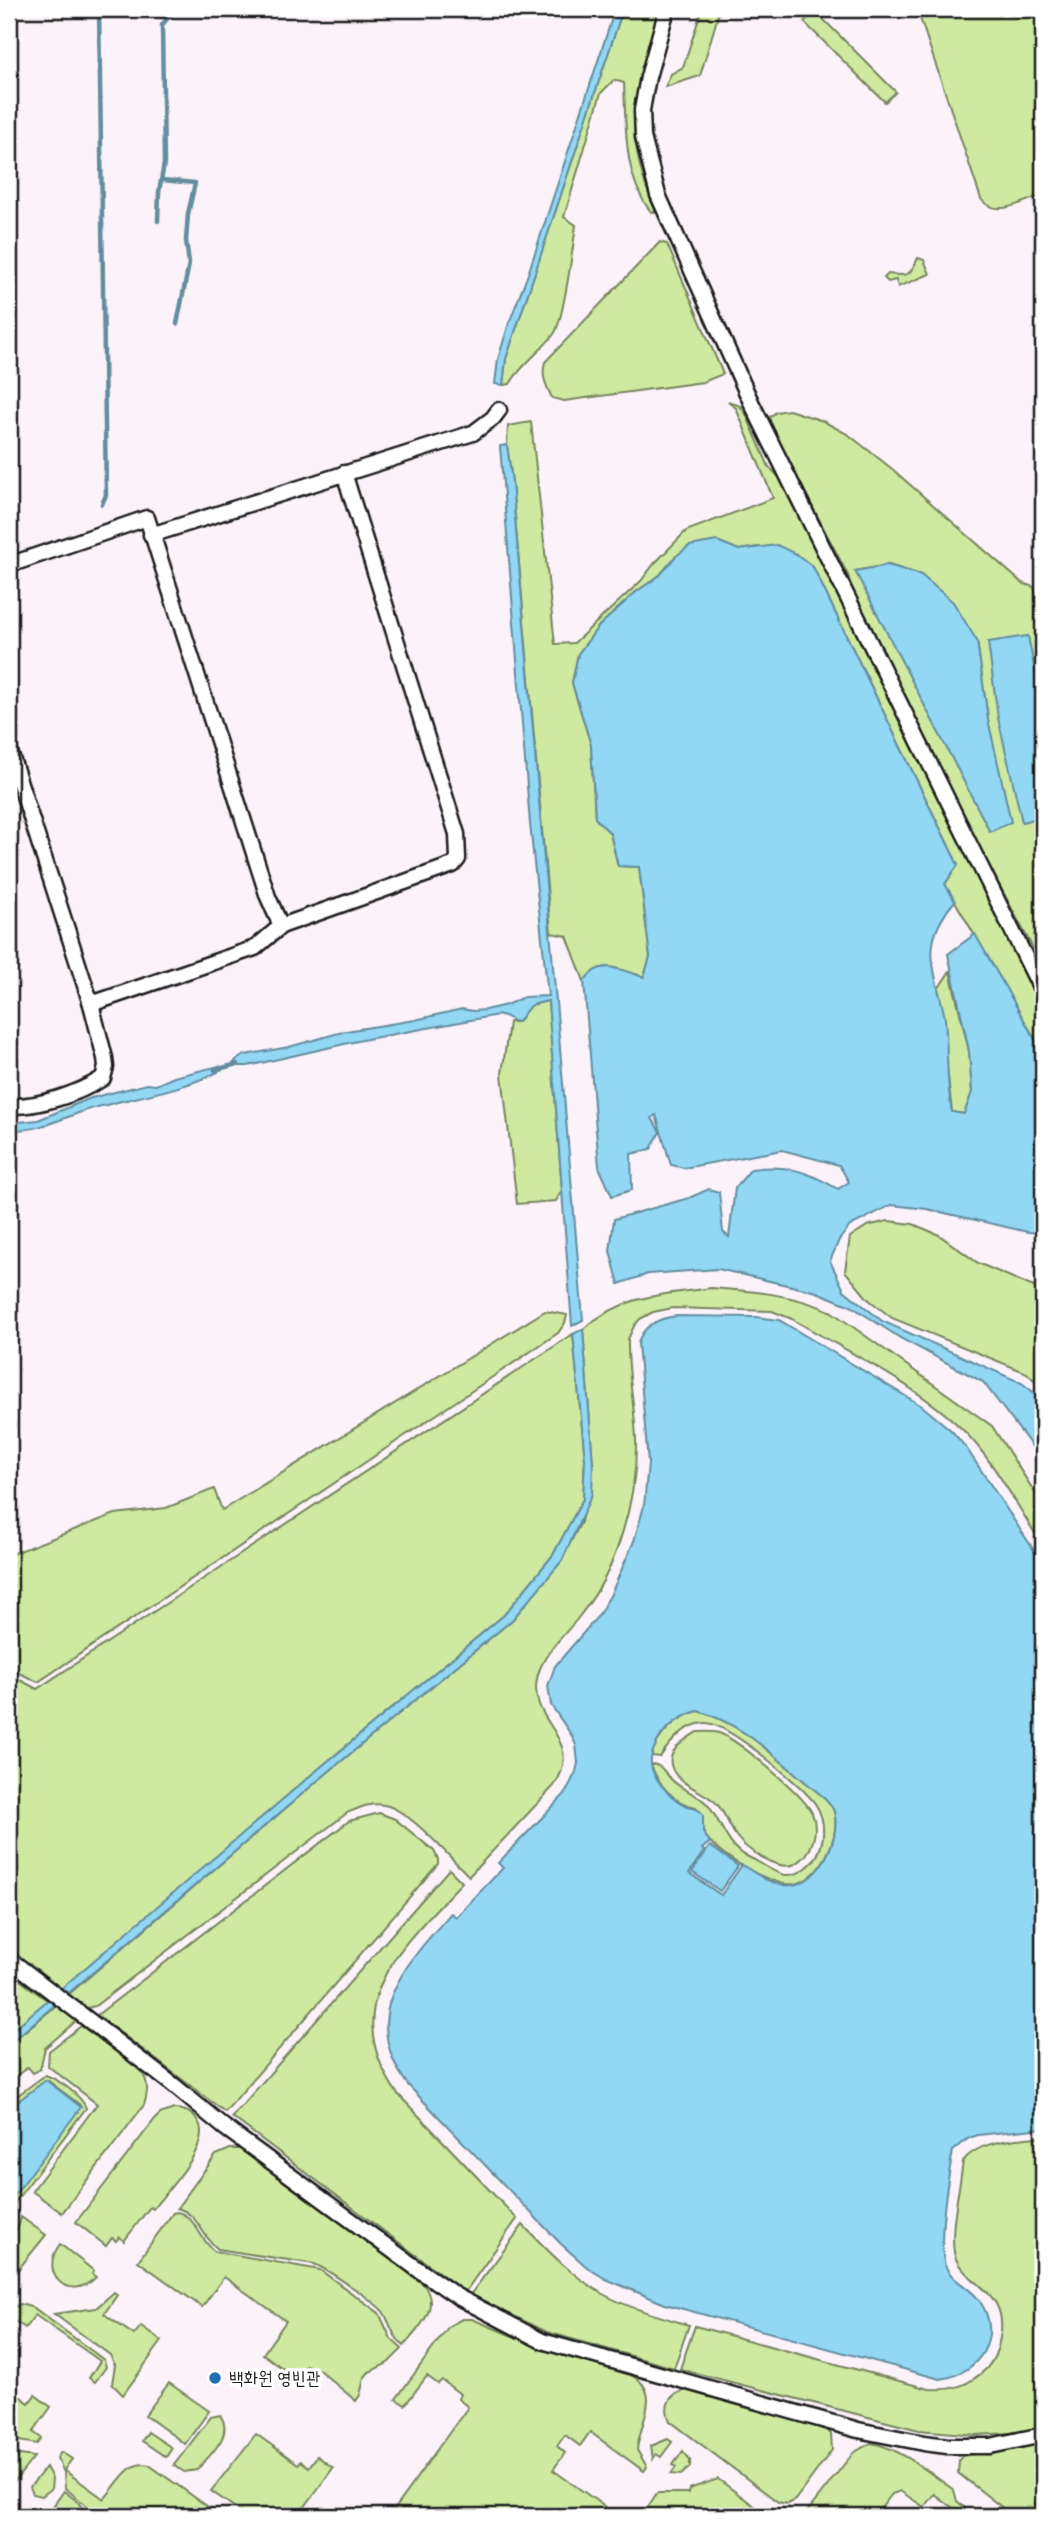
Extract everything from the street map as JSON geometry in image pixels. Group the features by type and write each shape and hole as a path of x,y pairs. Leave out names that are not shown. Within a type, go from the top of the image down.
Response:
{"street":[{"path":"667,9 648,77 642,110 643,137 658,195 751,402 1043,993"},
{"path":"151,535 473,433 499,410"},
{"path":"91,1004 255,948 281,926 453,865 458,859 457,834 344,473"},
{"path":"9,565 147,518 268,897 281,926"},
{"path":"9,749 91,1004 106,1067 103,1078 90,1086 45,1101 9,1106"},
{"path":"9,1959 224,2127 419,2270 486,2313 542,2340 858,2430 947,2446 990,2446 1043,2435"}],"green space":[{"path":"623,9 660,9 638,87 635,110 638,157 656,212 651,212 635,183 626,133 624,83 614,80 601,93 564,217 576,225 568,282 558,326 510,384 503,385 506,359"},
{"path":"702,9 720,9 700,76 665,87 671,74 683,67"},
{"path":"917,9 1043,9 1043,194 1002,208 987,205 981,199"},
{"path":"815,11 896,92 885,102 804,22"},
{"path":"660,242 667,244 723,374 703,382 564,401 552,398 544,376 545,362"},
{"path":"918,258 924,260 930,274 898,287 896,280 888,282 884,278 888,274 908,274"},
{"path":"728,401 740,406 745,412 769,467 780,478 1043,1009 1043,1061 1036,1041 945,884 958,865 813,567 796,554 757,547 739,550 717,541 675,557 660,575 636,592 599,626 578,654 572,683 591,745 595,818 610,833 618,866 639,867 650,957 644,977 604,967 597,969 584,981 567,936 551,933 507,445 508,426 531,422 555,644 574,643 641,581 686,531 773,498 736,408"},
{"path":"789,410 823,421 849,435 891,468 1022,583 1034,587 1043,621 1043,967 979,847 848,575 770,425 770,417 776,412","holes":["888,565 921,575 977,641 988,719 855,571"]},
{"path":"950,971 969,1051 972,1093 964,1114 952,1112 938,989"},
{"path":"548,1001 562,1190 556,1201 517,1204 502,1074 509,1022 518,1022 530,1007"},
{"path":"888,1221 913,1224 939,1235 978,1263 1043,1291 1043,1389 1027,1373 892,1318 868,1299 845,1271 850,1237 867,1226"},
{"path":"711,1288 788,1297 832,1312 992,1426 1043,1505 1043,1546 994,1468 972,1439 923,1397 879,1369 792,1319 772,1311 673,1308 653,1312 640,1319 628,1339 636,1457 630,1506 621,1537 599,1588 548,1654 537,1679 536,1695 540,1708 560,1742 564,1755 562,1769 554,1786 469,1876 417,1824 394,1808 374,1804 347,1813 95,2006 87,2008 68,1995 315,1783 512,1620 561,1561 581,1522 593,1464 583,1329 598,1317 629,1302"},
{"path":"545,1311 567,1315 558,1333 38,1682 9,1668 9,1555 115,1514 166,1508 214,1489 222,1510"},
{"path":"573,1334 585,1459 583,1499 553,1555 504,1615 310,1776 62,1990 9,1949 9,1674 37,1689"},
{"path":"698,1711 734,1726 750,1737 832,1806 835,1826 831,1847 819,1867 803,1881 784,1884 758,1875 730,1859 709,1841 701,1827 696,1807 674,1797 658,1779 651,1764 660,1767 675,1783 706,1803 737,1850 775,1872 793,1875 806,1868 817,1855 823,1830 816,1805 781,1770 730,1733 705,1723 691,1726 679,1734 660,1757 651,1756 658,1741 669,1728 682,1717"},
{"path":"697,1732 716,1732 728,1738 769,1769 806,1804 812,1813 815,1827 813,1842 801,1860 788,1866 780,1865 755,1853 736,1836 717,1804 675,1774 671,1756 682,1742"},
{"path":"379,1813 395,1819 434,1851 438,1864 225,2112 97,2015 349,1821"},
{"path":"449,1869 462,1882 418,1929 384,1978 374,2004 373,2031 380,2061 397,2093 517,2219 465,2292 232,2117"},
{"path":"9,1972 48,2001 9,2033"},
{"path":"57,2005 76,2021 45,2048 40,2069 33,2073 28,2067 9,2081 9,2044"},
{"path":"81,2026 116,2050 141,2072 145,2078 147,2092 144,2105 62,2213 32,2191 97,2104 48,2066 49,2051"},
{"path":"45,2075 69,2088 86,2108 15,2202 14,2221 9,2230 10,2201 80,2107 47,2080 9,2108 9,2102"},
{"path":"174,2109 188,2112 198,2121 201,2131 194,2154 178,2179 153,2209 150,2207 124,2241 119,2237 116,2241 112,2238 106,2246 76,2222 155,2119"},
{"path":"1043,2136 1043,2428 976,2435 919,2430 680,2369 695,2326 929,2389 953,2388 974,2379 994,2358 1000,2338 1001,2321 998,2307 991,2296 965,2272 954,2252 954,2219 963,2161 979,2148 989,2144"},
{"path":"230,2149 243,2149 251,2154 423,2284 430,2301 429,2309 421,2325 404,2346 380,2308 329,2272 314,2264 218,2249 190,2215 177,2208 216,2155"},
{"path":"177,2212 189,2218 214,2251 320,2270 379,2313 391,2339 402,2349 388,2363 369,2372 364,2378 356,2401 319,2370 317,2372 306,2365 296,2378 263,2354 286,2321 224,2277 202,2307 138,2261 173,2213"},
{"path":"21,2217 46,2235 9,2281 9,2239"},
{"path":"523,2225 569,2270 601,2293 633,2307 689,2325 674,2368 547,2332 470,2295"},
{"path":"60,2244 94,2271 92,2274 96,2277 86,2285 76,2287 60,2282 54,2275 52,2266"},
{"path":"114,2292 117,2295 104,2314 134,2335 141,2326 162,2341 123,2395 112,2384 115,2365 110,2355 54,2314 96,2308"},
{"path":"20,2304 34,2308 104,2360 106,2367 95,2382 89,2378 100,2361 35,2315 25,2328 9,2317 9,2310"},
{"path":"462,2319 472,2319 541,2348 629,2374 640,2381 648,2398 637,2450 647,2467 644,2471 590,2432 580,2446 565,2435 557,2446 565,2453 553,2470 615,2514 614,2516 393,2514 468,2407 458,2399 460,2394 442,2380 438,2384 427,2376 405,2405 396,2399 449,2326"},
{"path":"169,2383 209,2411 185,2444 145,2415"},
{"path":"9,2388 29,2403 35,2395 51,2407 33,2432 41,2438 37,2444 19,2441 9,2444"},
{"path":"686,2390 823,2426 831,2434 832,2450 795,2500 787,2504 778,2502 670,2421 667,2410 669,2401 675,2394"},
{"path":"220,2415 224,2422 222,2437 197,2470 184,2472 174,2465 211,2417"},
{"path":"148,2432 172,2448 166,2457 142,2441"},
{"path":"256,2434 298,2464 301,2461 309,2467 317,2456 333,2468 304,2508 314,2516 247,2516 211,2491"},
{"path":"668,2439 672,2442 661,2457 656,2454 653,2459 651,2446"},
{"path":"871,2443 904,2456 954,2490 957,2501 965,2508 961,2514 934,2494 924,2507 900,2491 892,2494 875,2516 804,2516 853,2453"},
{"path":"1043,2443 1043,2516 1013,2516 958,2473 962,2456"},
{"path":"683,2451 690,2460 690,2467 681,2475 671,2474 676,2467 673,2465"},
{"path":"61,2452 72,2459 64,2470 104,2499 129,2470 142,2464 149,2465 221,2516 91,2516 87,2506 65,2488 64,2472 57,2458"},
{"path":"20,2455 34,2457 15,2481 9,2475 9,2462"},
{"path":"46,2467 52,2478 51,2489 42,2496 33,2494 30,2487"},
{"path":"718,2479 768,2516 643,2514 657,2493 688,2493 689,2489"},
{"path":"64,2491 78,2502 88,2516 46,2516"}],"water":[{"path":"615,9 623,9 506,359 503,385 495,384 498,359 509,323 528,274"},
{"path":"507,445 583,1320 572,1326 548,1001 529,1007 518,1022 498,1015 362,1040 248,1066 232,1066 245,1055 289,1047 346,1031 462,1009 485,1010 524,997 548,996 530,824 500,446"},
{"path":"717,541 739,550 777,545 796,554 813,567 958,865 945,884 955,901 938,927 932,952 945,1019 952,1112 964,1114 972,1092 969,1051 948,954 975,934 1036,1041 1043,1061 1043,1233 927,1209 891,1205 850,1226 839,1240 830,1261 844,1290 882,1321 1022,1383 1043,1400 1043,1461 983,1382 900,1338 851,1306 817,1292 718,1269 648,1274 619,1284 610,1251 614,1219 689,1198 709,1189 719,1192 723,1232 729,1237 735,1188 751,1169 775,1167 796,1170 838,1189 849,1182 839,1165 782,1150 684,1168 671,1165 656,1115 652,1118 660,1132 651,1149 631,1154 632,1190 612,1196 599,1167 584,981 597,969 604,967 644,977 650,957 639,867 618,866 610,833 595,818 591,745 572,683 578,654 599,626 636,592 660,575 675,557 689,546"},
{"path":"888,565 921,575 953,602 977,641 988,719 1011,822 990,832 855,571"},
{"path":"1028,636 1043,711 1043,817 1022,822 998,718 988,642"},
{"path":"219,1066 218,1072 170,1089 87,1110 37,1127 17,1130 9,1128 9,1123 38,1120 91,1098 147,1084 156,1085 174,1077"},
{"path":"9,1148 18,1204 16,1210 9,1209"},
{"path":"670,1317 756,1317 779,1320 922,1406 952,1431 967,1449 1043,1564 1043,2128 978,2135 969,2138 953,2151 943,2225 945,2265 951,2275 979,2300 989,2326 984,2351 977,2361 954,2376 940,2379 665,2304 606,2279 588,2268 560,2243 408,2085 393,2060 387,2036 387,2014 403,1973 451,1913 456,1917 503,1868 498,1863 565,1794 576,1772 576,1745 551,1705 548,1686 555,1666 598,1616 611,1594 634,1541 644,1506 648,1463 638,1343 648,1327","holes":["698,1711 716,1717 765,1748 825,1798 833,1808 835,1826 830,1848 819,1868 802,1882 792,1885 778,1884 742,1865 721,1895 689,1873 704,1851 702,1849 710,1842 703,1833 703,1814 680,1802 664,1788 652,1770 651,1757 662,1734 681,1718"]},
{"path":"583,1329 593,1464 592,1494 562,1561 512,1620 315,1783 9,2044 9,2033 310,1776 504,1615 553,1555 583,1499 585,1459 573,1334"},
{"path":"710,1846 738,1866 720,1891 692,1872"},
{"path":"46,2080 81,2107 10,2201 9,2223 9,2108"}],"waterway":[{"path":"99,9 106,495 102,504"},
{"path":"158,221 164,164 162,25 175,9"},
{"path":"162,180 195,183 186,240 189,264 177,324"},
{"path":"215,1070 237,1064"}],"place":[{"name":"백화원 영빈관","path":"215,2378"}]}
